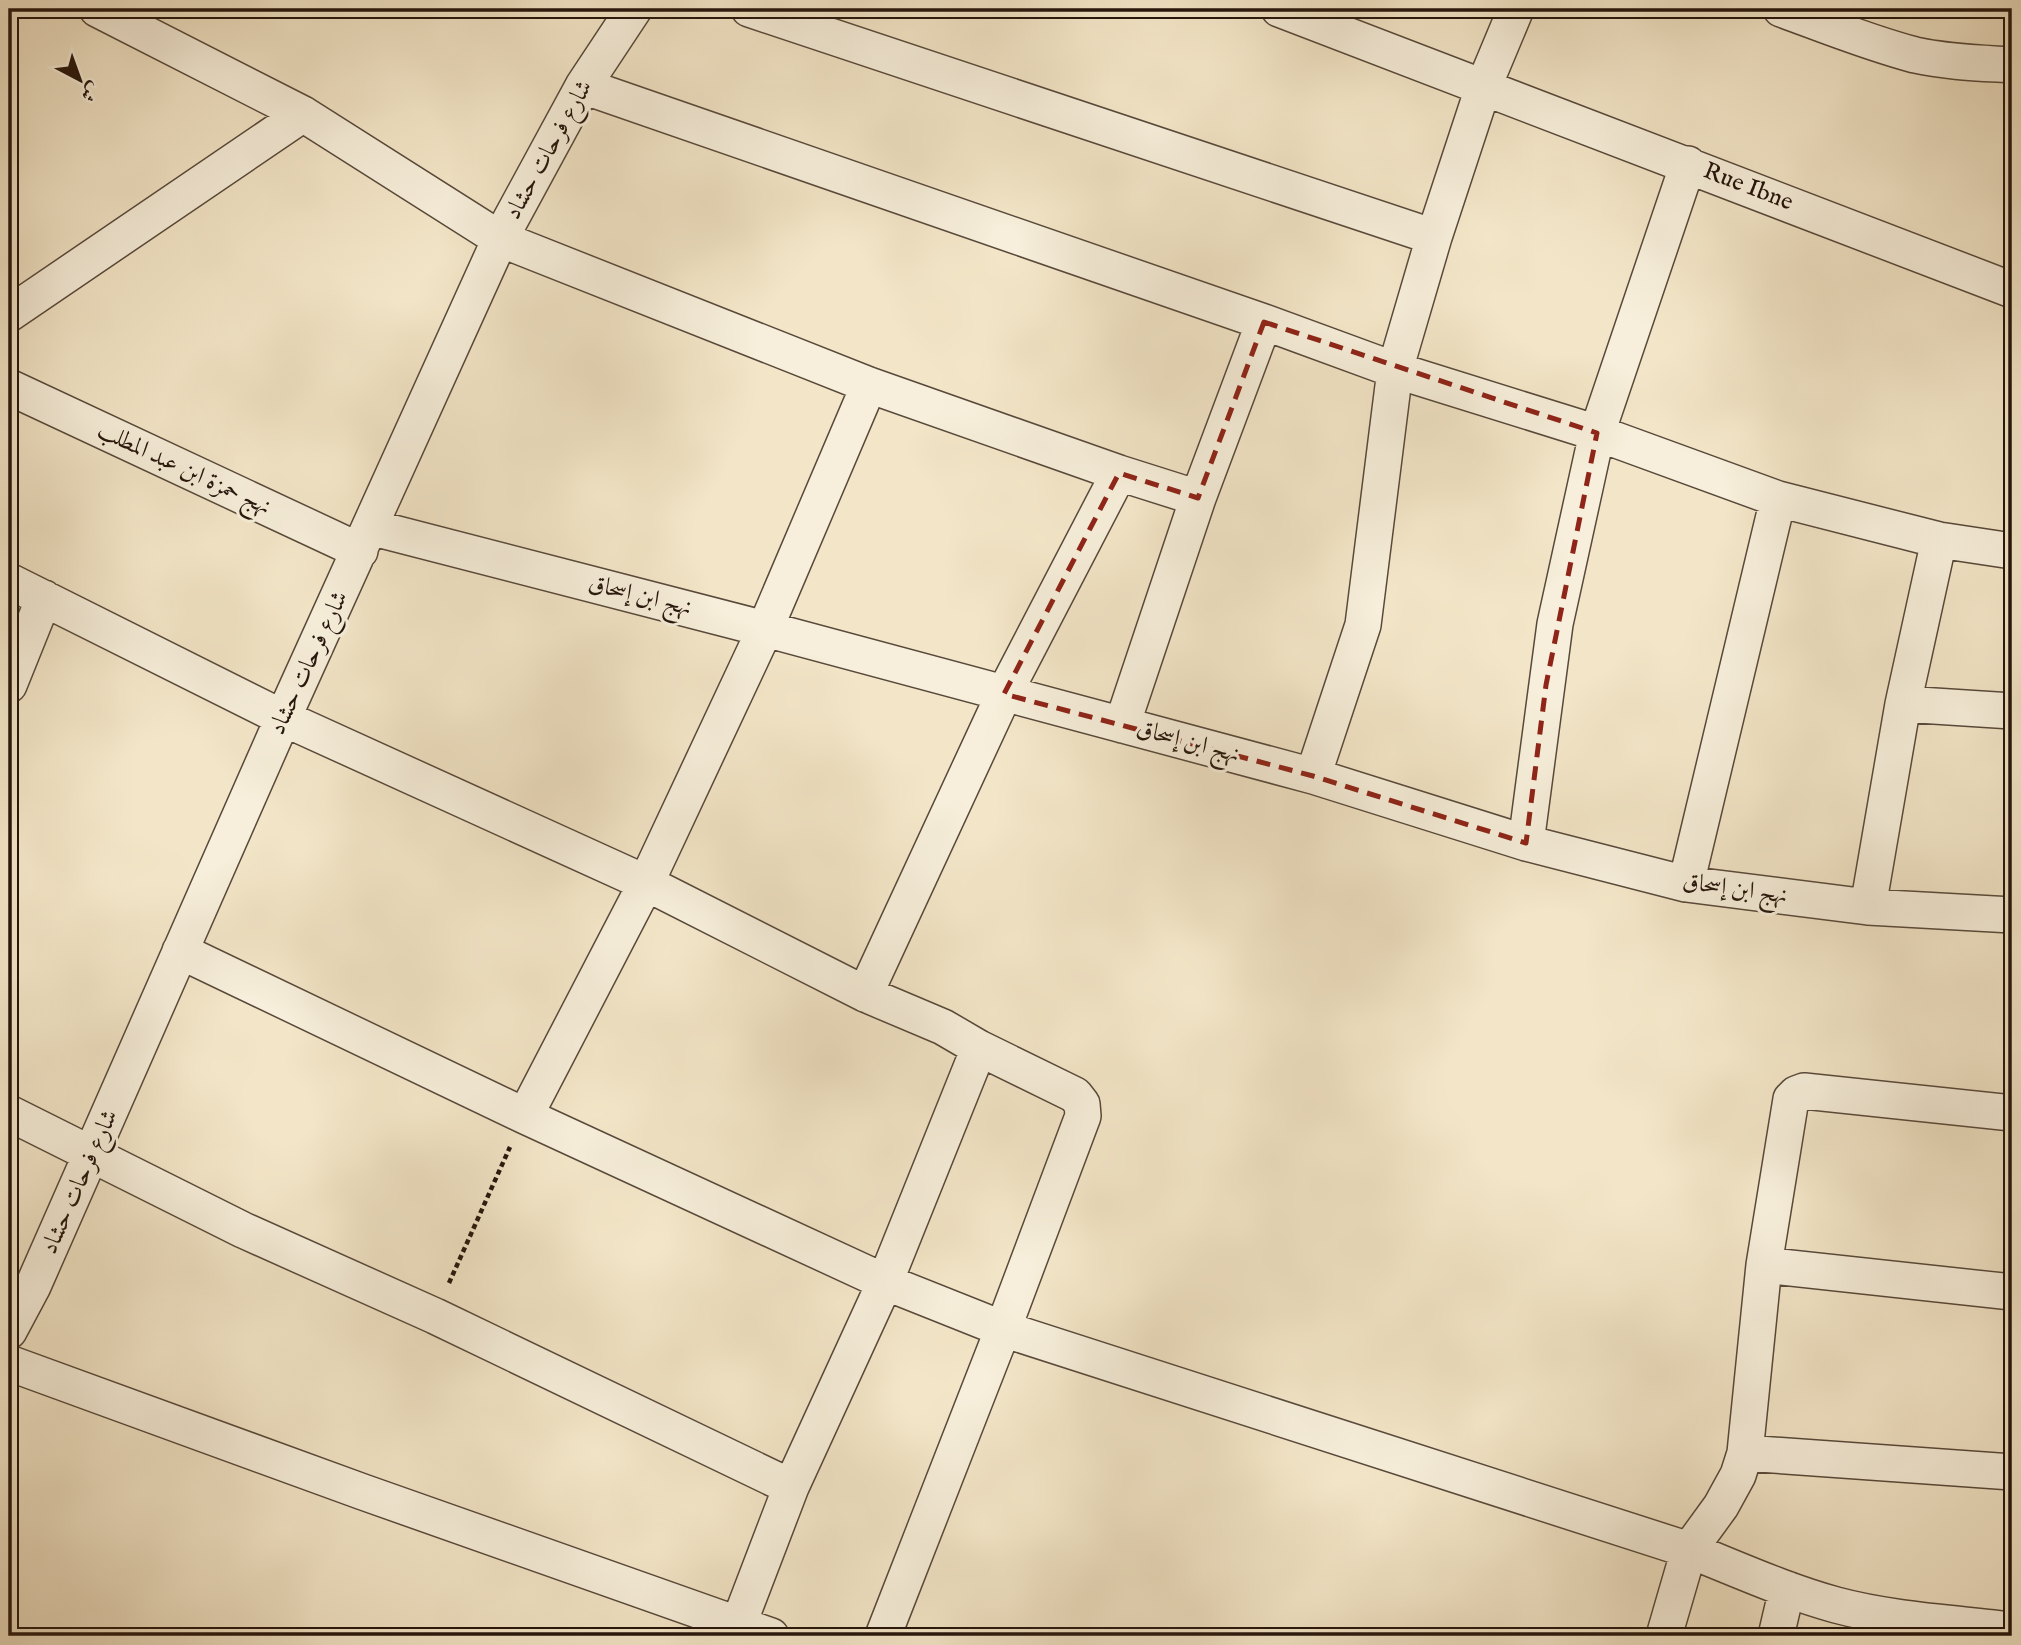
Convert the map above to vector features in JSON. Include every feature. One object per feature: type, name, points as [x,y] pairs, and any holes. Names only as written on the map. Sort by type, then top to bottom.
[{"type":"street","points":[[97,9],[303,114],[500,239],[869,385],[1198,498]]},
{"type":"street","name":"شارع فرحات حشاد","points":[[9,1331],[33,1286],[93,1154],[283,718],[500,239],[583,86],[634,9]]},
{"type":"street","points":[[749,9],[1434,237]]},
{"type":"street","name":"Rue Ibne","points":[[1279,9],[2012,289]]},
{"type":"street","points":[[1313,776],[1363,625],[1395,370],[1434,237],[1483,88],[1516,9]]},
{"type":"street","points":[[1781,9],[1823,17],[1916,55],[1953,61],[2012,65]]},
{"type":"street","points":[[583,86],[1395,370],[1597,433],[1778,499],[1939,540],[2012,551]]},
{"type":"street","points":[[9,314],[303,114]]},
{"type":"street","points":[[1525,843],[1555,624],[1597,433],[1688,164]]},
{"type":"street","points":[[1122,725],[1198,498],[1264,322]]},
{"type":"street","points":[[524,1116],[646,883],[765,629],[869,385]]},
{"type":"street","name":"نهج حمزة ابن عبد المطلب","points":[[9,387],[365,539]]},
{"type":"street","points":[[865,994],[1003,694],[1119,473]]},
{"type":"street","points":[[1686,884],[1778,499]]},
{"type":"street","name":"نهج ابن إسحاق","points":[[365,539],[765,629],[1313,776],[1525,843],[1686,884],[1868,907],[2012,915]]},
{"type":"street","points":[[1868,907],[1903,704],[1939,540]]},
{"type":"street","points":[[9,581],[283,718],[646,883],[865,994],[943,1027],[979,1048],[1075,1095],[1082,1104],[1083,1116],[883,1636]]},
{"type":"street","points":[[9,685],[44,598]]},
{"type":"street","points":[[1903,704],[2012,711]]},
{"type":"street","points":[[180,951],[524,1116],[886,1282],[1003,1329],[1689,1550],[1787,1589],[1837,1605],[1871,1612],[2012,1630]]},
{"type":"street","points":[[737,1630],[791,1487],[886,1282],[979,1048]]},
{"type":"street","points":[[1664,1636],[1689,1550],[1721,1506],[1738,1475],[1745,1453],[1764,1265],[1791,1099],[1804,1091],[2012,1113]]},
{"type":"street","points":[[9,1113],[243,1230],[435,1316],[791,1487]]},
{"type":"street","points":[[1764,1265],[2012,1292]]},
{"type":"street","points":[[9,1363],[737,1630],[771,1636]]},
{"type":"street","points":[[1745,1453],[2012,1472]]},
{"type":"street","points":[[1776,1636],[1787,1589]]},
{"type":"path","points":[[435,1316],[524,1116]]},
{"type":"highlighted area","points":[[1264,322],[1597,433],[1546,685],[1526,843],[1313,776],[1004,694],[1119,473],[1198,498]]}]
